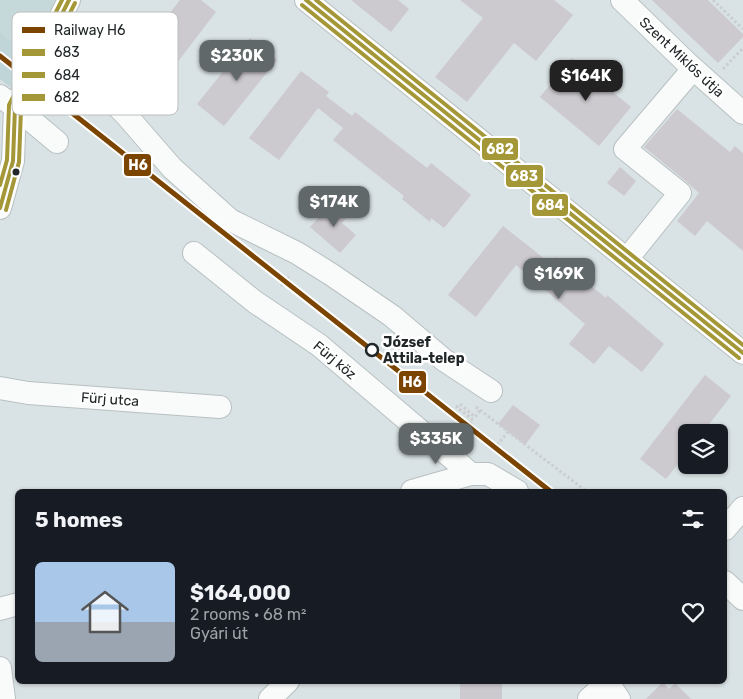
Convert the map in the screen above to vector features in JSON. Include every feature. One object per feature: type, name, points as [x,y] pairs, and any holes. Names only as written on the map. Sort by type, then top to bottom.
[{"type":"street","points":[[62,12],[69,0]]},
{"type":"street","points":[[306,0],[743,353]]},
{"type":"street","name":"Szent Miklós útja","points":[[622,0],[693,69],[743,113]]},
{"type":"street","points":[[627,259],[680,193],[626,149],[693,69]]},
{"type":"street","points":[[0,208],[13,161],[8,101]]},
{"type":"street","points":[[25,115],[57,142]]},
{"type":"street","points":[[126,115],[172,168],[230,220],[297,253],[332,275],[392,316],[444,360],[491,391]]},
{"type":"street","name":"Fürj köz","points":[[194,253],[255,302],[319,345],[471,474]]},
{"type":"street","name":"Fürj utca","points":[[0,388],[28,393],[220,407]]},
{"type":"street","points":[[419,489],[471,474],[488,474],[514,489]]},
{"type":"street","points":[[727,527],[743,508]]},
{"type":"street","points":[[727,584],[743,599]]},
{"type":"street","points":[[0,610],[15,605]]},
{"type":"street","points":[[0,668],[4,699]]},
{"type":"street","points":[[270,699],[285,684]]},
{"type":"street","points":[[589,699],[612,688]]},
{"type":"path","points":[[713,0],[743,29]]},
{"type":"path","points":[[720,73],[743,48]]},
{"type":"path","points":[[281,286],[289,277]]},
{"type":"path","points":[[470,424],[473,420],[457,408],[460,404],[476,416],[480,411]]},
{"type":"path","points":[[497,445],[508,432]]},
{"type":"shaded area","points":[[0,0],[55,0],[50,12],[12,12],[12,42],[0,32]]},
{"type":"shaded area","points":[[0,32],[12,42],[12,88],[0,79]]},
{"type":"building","points":[[180,0],[201,0],[216,12],[178,61],[178,12],[171,12]]},
{"type":"building","points":[[351,0],[398,0],[409,9],[391,32]]},
{"type":"building","points":[[460,0],[554,0],[573,15],[536,61],[514,43],[467,102],[435,77],[483,18]]},
{"type":"building","points":[[652,0],[708,0],[743,34],[743,37],[718,63]]},
{"type":"building","points":[[250,38],[277,60],[224,126],[197,104]]},
{"type":"building","points":[[572,58],[631,107],[599,146],[540,97]]},
{"type":"building","points":[[301,71],[329,92],[326,96],[352,116],[355,112],[427,168],[431,163],[471,195],[444,228],[431,218],[430,222],[402,199],[404,196],[333,140],[343,128],[318,108],[279,160],[249,138]]},
{"type":"building","points":[[677,109],[730,152],[735,146],[743,153],[743,251],[707,221],[695,236],[677,221],[699,193],[644,147]]},
{"type":"building","points":[[620,167],[636,181],[624,196],[607,183]]},
{"type":"building","points":[[333,202],[348,216],[342,223],[356,235],[340,253],[310,227]]},
{"type":"building","points":[[503,226],[550,263],[556,257],[606,298],[607,295],[664,344],[642,372],[609,346],[594,364],[569,344],[585,324],[516,265],[476,317],[448,295]]},
{"type":"building","points":[[705,375],[731,396],[709,424],[678,424],[678,464],[666,479],[640,459]]},
{"type":"building","points":[[513,405],[540,425],[525,445],[498,424]]},
{"type":"building","points":[[460,684],[502,684],[502,699],[460,699]]},
{"type":"building","points":[[661,684],[665,684],[669,689],[676,684],[691,699],[646,699]]},
{"type":"rail line","name":"H6","points":[[0,56],[12,65]]},
{"type":"rail line","name":"H6","points":[[75,115],[547,489]]},
{"type":"transit line","name":"682","points":[[56,12],[62,0]]},
{"type":"transit line","name":"683","points":[[63,12],[69,0]]},
{"type":"transit line","name":"683","points":[[306,0],[743,353]]},
{"type":"transit line","name":"682","points":[[316,0],[743,345]]},
{"type":"transit line","name":"684","points":[[70,12],[75,3]]},
{"type":"transit line","name":"684","points":[[302,5],[739,358]]},
{"type":"transit line","name":"682","points":[[0,185],[7,160],[9,105],[12,99]]},
{"type":"transit line","name":"683","points":[[0,208],[13,161],[15,115]]},
{"type":"transit line","name":"684","points":[[6,210],[19,162],[21,115]]},
{"type":"place","name":"József Attila-telep","points":[[372,350]]}]
